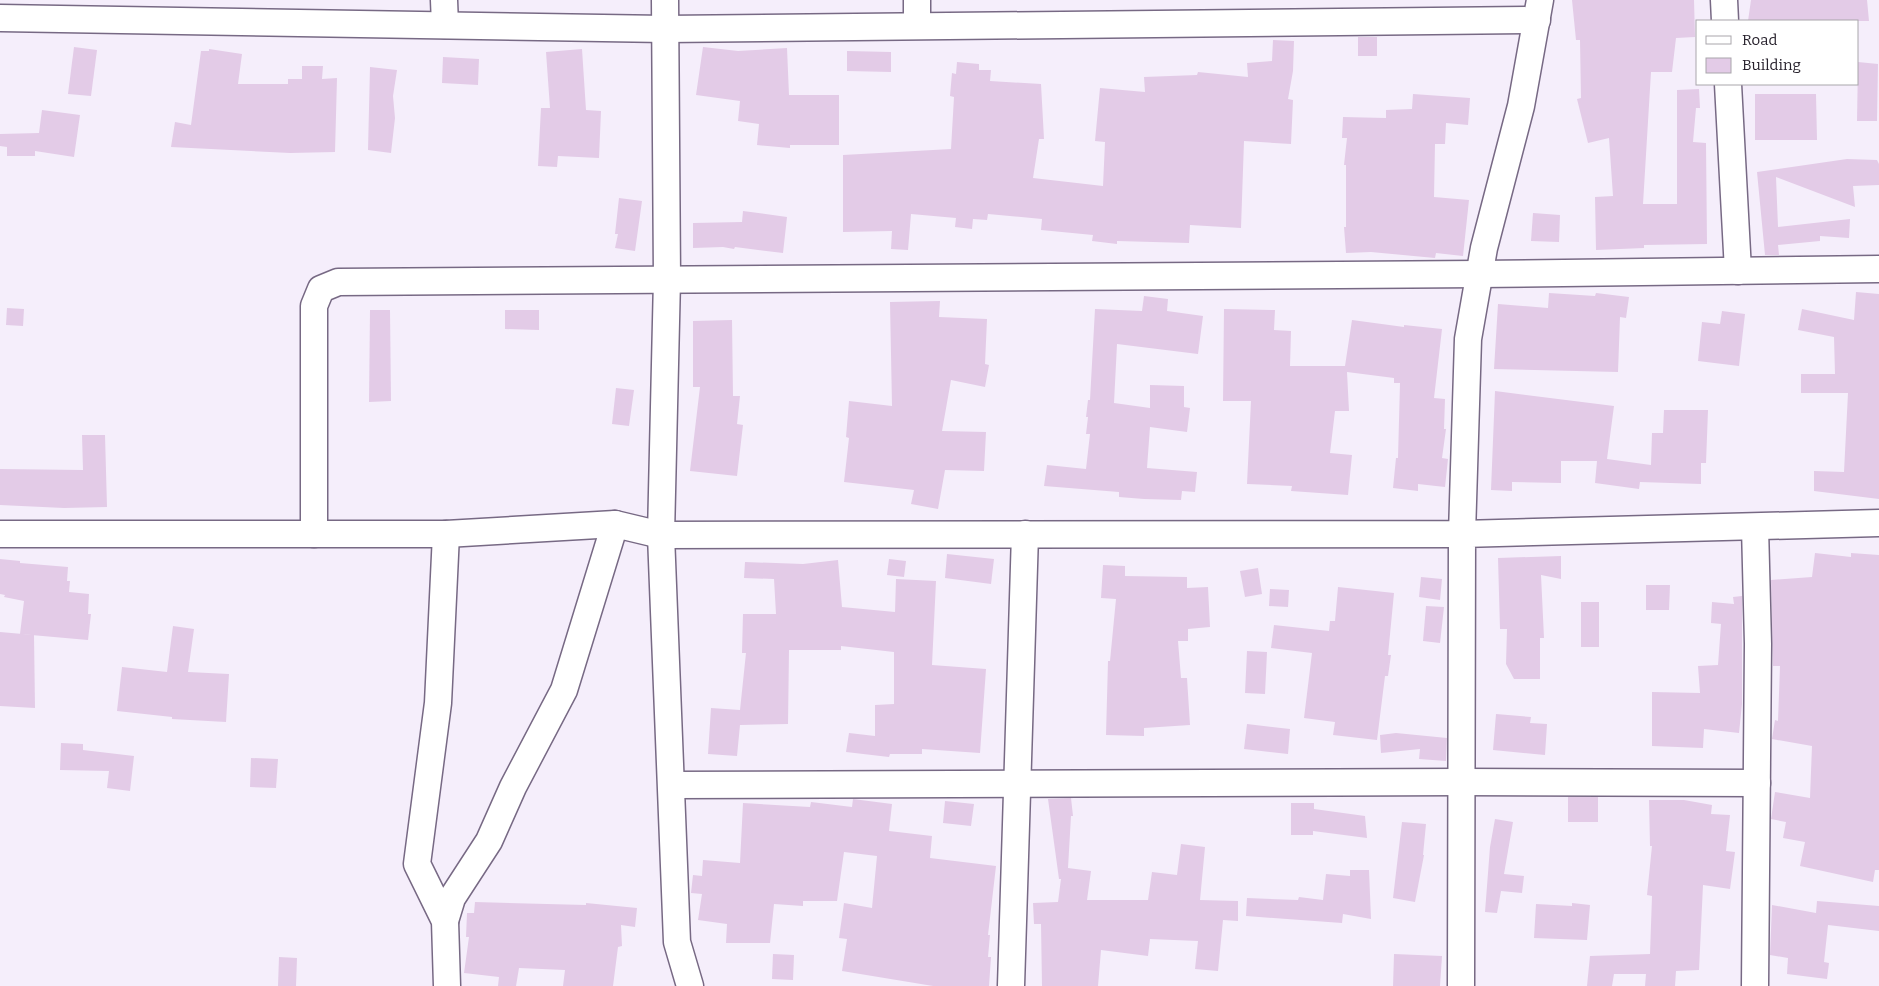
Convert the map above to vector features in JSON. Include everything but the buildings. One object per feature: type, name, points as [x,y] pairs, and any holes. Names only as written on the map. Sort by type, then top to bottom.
[{"type":"street","points":[[665,0],[667,279],[661,534],[677,942],[690,986]]},
{"type":"street","points":[[1724,0],[1725,20]]},
{"type":"street","points":[[0,18],[445,12],[665,29],[917,12],[1539,10],[1521,106],[1484,248],[1468,339],[1462,534],[1461,986]]},
{"type":"street","points":[[1728,85],[1738,271]]},
{"type":"street","points":[[314,534],[314,306],[321,289],[338,282],[1479,274],[1879,269]]},
{"type":"street","points":[[0,534],[446,534],[615,524],[661,534],[1462,534],[1879,522]]},
{"type":"street","points":[[447,986],[446,921],[452,898],[489,841],[513,787],[564,690],[615,524]]},
{"type":"street","points":[[1755,527],[1758,644],[1755,986]]},
{"type":"street","points":[[446,534],[438,703],[417,864],[446,921]]},
{"type":"street","points":[[1011,986],[1016,784],[1026,534]]},
{"type":"street","points":[[672,785],[1462,782],[1757,783]]}]
